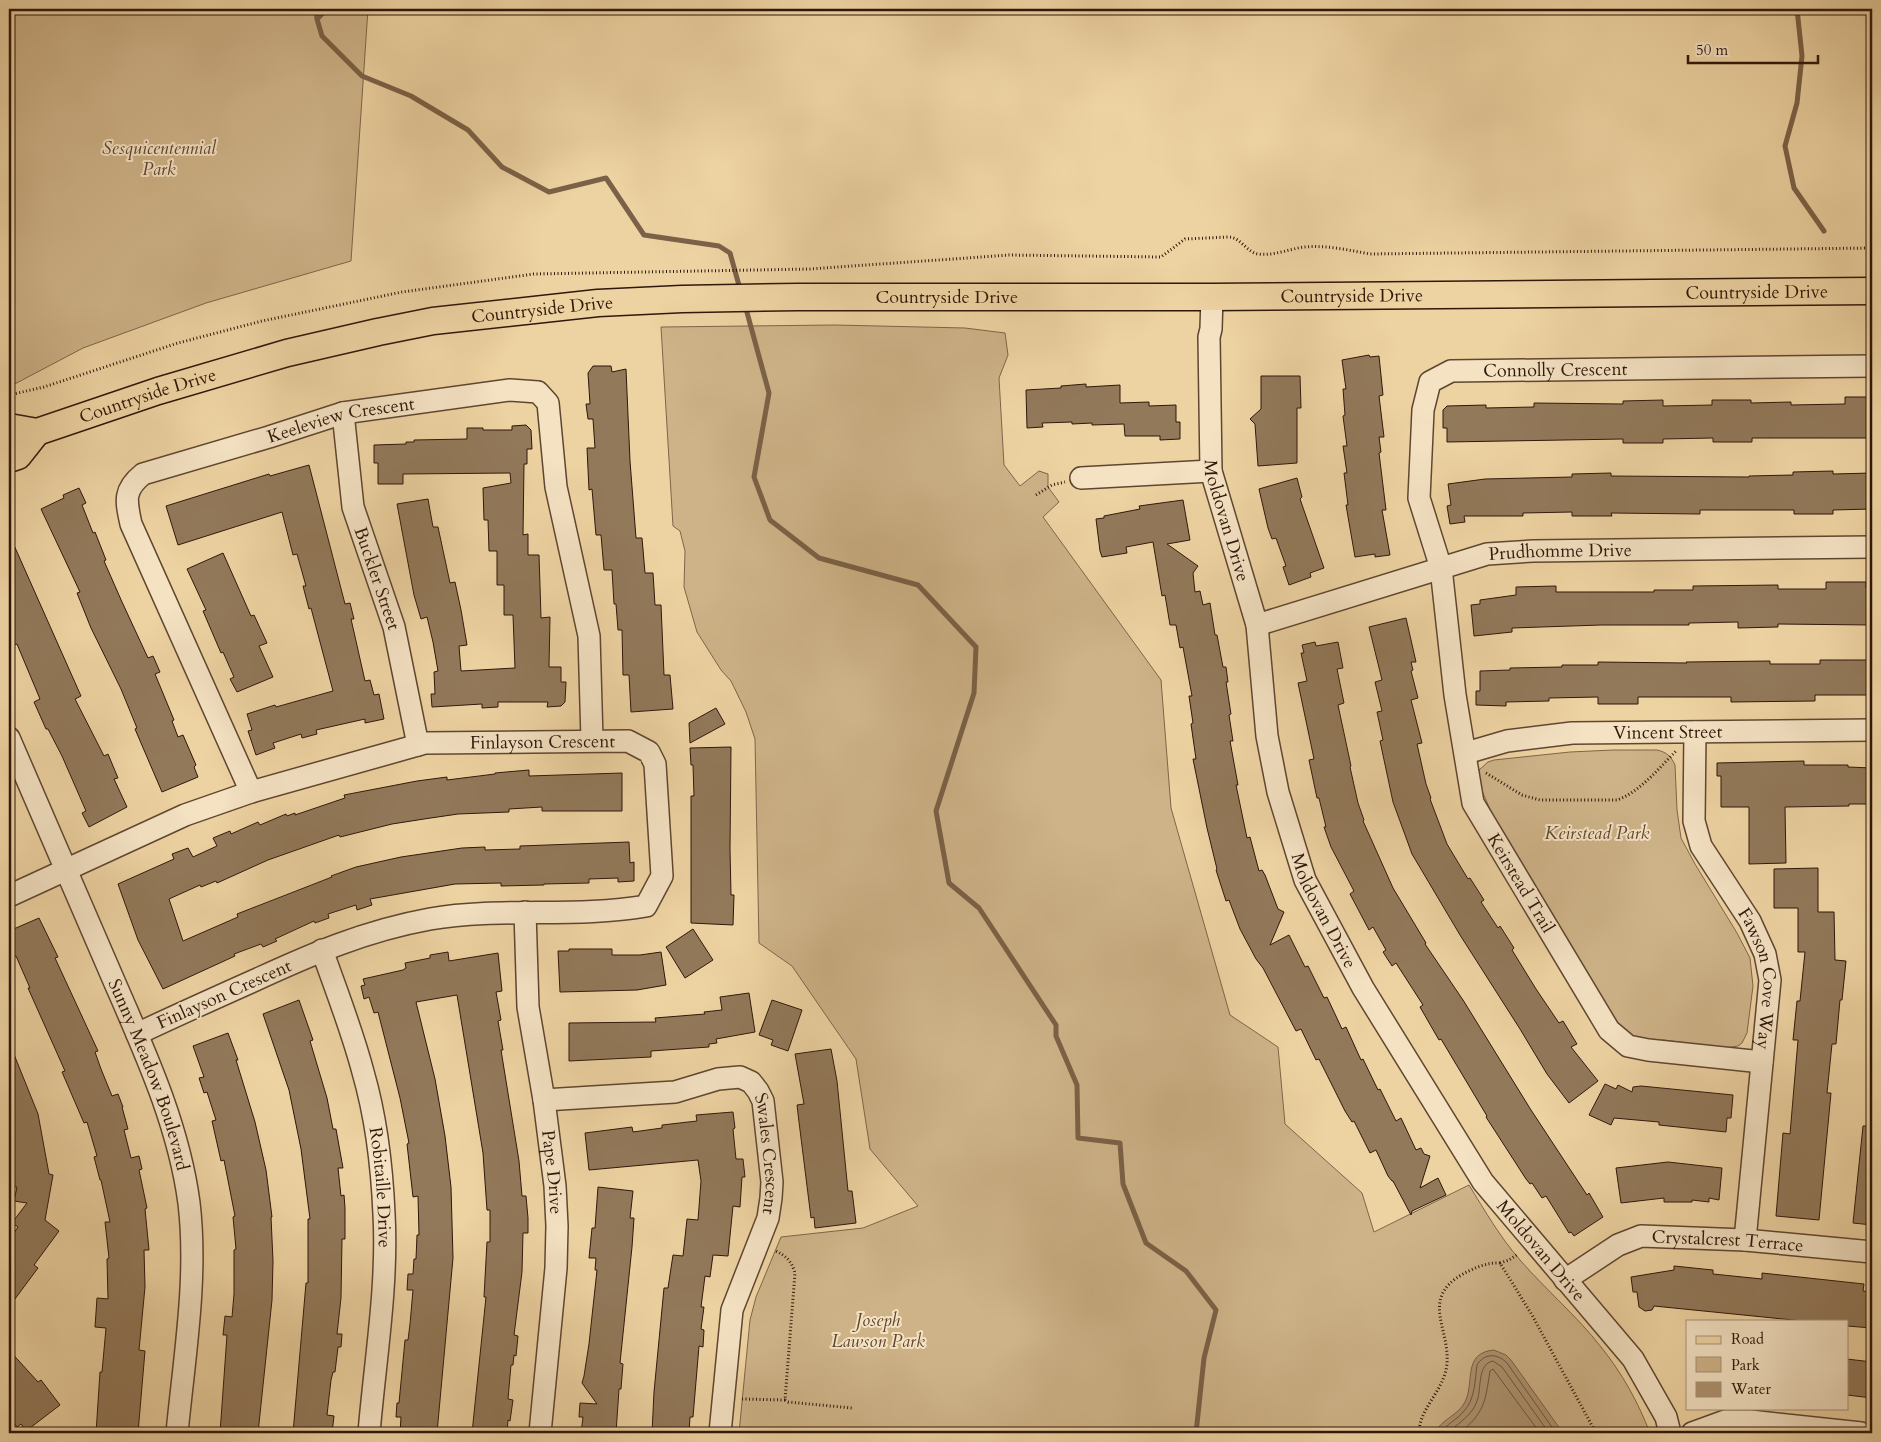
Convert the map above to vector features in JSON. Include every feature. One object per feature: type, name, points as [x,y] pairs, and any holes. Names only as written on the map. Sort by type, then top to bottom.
[{"type":"main road","name":"Countryside Drive","points":[[9,427],[37,432],[158,391],[287,353],[424,323],[569,305],[682,299],[798,297],[1212,297],[1872,291]]},
{"type":"main road","points":[[9,459],[18,456],[37,432]]},
{"type":"street","name":"Moldovan Drive","points":[[1212,297],[1209,337],[1211,471],[1257,624],[1267,736],[1278,792],[1305,880],[1363,988],[1483,1182],[1633,1359],[1666,1417],[1670,1433]]},
{"type":"street","name":"Connolly Crescent","points":[[1441,568],[1419,498],[1423,410],[1430,382],[1452,371],[1872,366]]},
{"type":"street","name":"Keeleview Crescent","points":[[251,792],[131,524],[126,497],[132,482],[143,474],[343,412],[510,390],[538,392],[548,404],[556,487],[589,636],[592,740]]},
{"type":"street","name":"Buckler Street","points":[[343,412],[353,507],[394,627],[418,745]]},
{"type":"street","points":[[1081,478],[1211,471]]},
{"type":"street","name":"Prudhomme Drive","points":[[1257,624],[1487,554],[1533,551],[1872,547]]},
{"type":"street","name":"Keirstead Trail","points":[[1441,568],[1455,695],[1466,752],[1473,804],[1609,1030],[1628,1046],[1642,1049],[1762,1062]]},
{"type":"street","name":"Vincent Street","points":[[1466,752],[1507,741],[1572,733],[1872,730]]},
{"type":"street","name":"Fawson Cove Way","points":[[1695,732],[1694,821],[1701,846],[1750,921],[1766,954],[1770,980],[1745,1240]]},
{"type":"street","name":"Sunny Meadow Boulevard","points":[[9,738],[137,1034],[175,1132],[181,1155],[189,1205],[191,1233],[190,1280],[177,1433]]},
{"type":"street","name":"Finlayson Crescent","points":[[9,896],[185,815],[251,792],[418,745],[592,740],[628,741],[649,752],[655,764],[662,876],[646,906],[617,911],[484,912],[430,920],[375,932],[322,950],[137,1034]]},
{"type":"street","name":"Pape Drive","points":[[525,912],[528,1007],[544,1100],[555,1186],[557,1226],[556,1268],[540,1433]]},
{"type":"street","name":"Robitaille Drive","points":[[322,950],[364,1074],[372,1114],[382,1190],[384,1274],[369,1433]]},
{"type":"street","name":"Swales Crescent","points":[[544,1100],[675,1092],[718,1080],[740,1077],[751,1082],[758,1091],[763,1101],[772,1182],[771,1198],[768,1218],[732,1310],[720,1433]]},
{"type":"street","name":"Crystalcrest Terrace","points":[[1565,1280],[1618,1245],[1642,1236],[1745,1240],[1872,1252]]},
{"type":"street","points":[[1692,1433],[1725,1421],[1750,1421],[1861,1433]]},
{"type":"path","points":[[9,395],[44,387],[178,343],[262,321],[402,292],[534,274],[788,269],[1009,255],[1160,257],[1185,239],[1228,237],[1235,237],[1256,254],[1274,254],[1303,247],[1332,246],[1370,254],[1872,248]]},
{"type":"path","points":[[1036,495],[1052,485],[1081,478]]},
{"type":"path","points":[[1484,772],[1522,795],[1540,800],[1616,800],[1635,790],[1695,732]]},
{"type":"path","points":[[774,1250],[786,1256],[795,1272],[785,1400]]},
{"type":"path","points":[[1419,1433],[1421,1422],[1444,1378],[1446,1368],[1447,1346],[1440,1312],[1442,1294],[1461,1275],[1482,1266],[1509,1260],[1518,1254]]},
{"type":"path","points":[[1500,1263],[1536,1323],[1596,1433]]},
{"type":"path","points":[[740,1399],[785,1400],[788,1402],[852,1408]]},
{"type":"green space","name":"Sesquicentennial Park","points":[[9,9],[368,9],[351,261],[206,303],[83,348],[9,387]]},
{"type":"green space","name":"Joseph Lawson Park","points":[[835,325],[965,328],[1005,333],[1008,355],[999,378],[1004,465],[1020,486],[1039,471],[1048,474],[1048,487],[1059,502],[1043,517],[1161,680],[1171,808],[1230,1015],[1278,1047],[1285,1124],[1362,1193],[1374,1232],[1469,1185],[1493,1224],[1513,1251],[1609,1357],[1629,1388],[1650,1433],[739,1433],[750,1320],[756,1297],[781,1237],[863,1228],[918,1206],[870,1149],[856,1059],[792,966],[759,943],[755,739],[746,712],[731,681],[721,670],[697,632],[684,587],[685,551],[680,531],[673,526],[661,327]]},
{"type":"green space","name":"Keirstead Park","points":[[1657,750],[1668,755],[1675,765],[1677,810],[1681,838],[1750,958],[1753,986],[1747,1033],[1742,1043],[1738,1046],[1726,1048],[1663,1040],[1640,1041],[1623,1031],[1501,834],[1478,782],[1479,770],[1488,762],[1494,760],[1570,752]]},
{"type":"water","points":[[1494,1350],[1506,1355],[1511,1360],[1563,1433],[1435,1433],[1441,1424],[1458,1411],[1465,1402],[1473,1362],[1484,1352]]},
{"type":"building","points":[[1369,355],[1370,357],[1379,356],[1383,395],[1379,396],[1384,437],[1379,437],[1381,452],[1379,453],[1386,510],[1382,510],[1390,555],[1375,557],[1375,554],[1355,557],[1346,505],[1348,505],[1344,473],[1347,473],[1343,446],[1347,446],[1343,416],[1345,415],[1343,389],[1346,389],[1342,360]]},
{"type":"building","points":[[593,366],[611,366],[612,372],[626,369],[636,538],[642,538],[645,573],[653,573],[655,605],[661,605],[664,675],[670,675],[673,709],[631,712],[629,675],[623,675],[622,630],[618,630],[612,570],[604,570],[601,535],[596,535],[592,489],[589,490],[587,448],[595,448],[593,419],[588,419],[586,404],[590,404],[588,373]]},
{"type":"building","points":[[1261,376],[1300,376],[1301,408],[1297,408],[1297,463],[1258,466],[1255,424],[1250,419],[1261,409]]},
{"type":"building","points":[[1086,384],[1086,387],[1120,385],[1120,403],[1149,402],[1149,406],[1176,405],[1176,422],[1180,422],[1180,439],[1160,440],[1160,436],[1125,436],[1124,424],[1042,423],[1043,427],[1027,428],[1026,390]]},
{"type":"building","points":[[1845,397],[1872,397],[1872,438],[1752,438],[1752,442],[1713,442],[1713,438],[1663,439],[1663,443],[1623,443],[1623,439],[1447,442],[1447,428],[1443,428],[1443,410],[1447,406],[1486,405],[1486,408],[1534,407],[1534,403],[1623,404],[1623,401],[1663,400],[1663,406],[1712,405],[1712,400],[1751,400],[1751,403],[1791,402],[1791,405],[1845,404]]},
{"type":"building","points":[[526,425],[531,430],[532,449],[527,449],[527,464],[524,464],[523,535],[528,534],[528,555],[539,555],[541,618],[550,617],[549,667],[561,667],[561,682],[566,682],[565,702],[561,706],[547,707],[548,702],[498,702],[498,707],[482,708],[482,704],[432,707],[431,694],[435,694],[434,672],[438,671],[433,642],[427,617],[421,619],[414,595],[397,504],[428,499],[433,527],[438,527],[450,583],[455,582],[461,610],[467,645],[459,646],[461,671],[515,668],[513,615],[504,615],[504,585],[497,585],[497,551],[489,551],[488,520],[484,520],[483,488],[511,483],[510,473],[403,474],[403,484],[378,484],[378,463],[374,463],[374,445],[406,444],[406,442],[414,442],[414,440],[467,439],[467,428],[512,430],[512,426]]},
{"type":"building","points":[[309,465],[345,604],[350,603],[354,619],[351,619],[365,681],[370,680],[374,695],[379,694],[384,719],[365,723],[365,719],[316,730],[317,734],[302,738],[301,734],[273,743],[275,748],[256,755],[248,731],[252,730],[247,714],[333,691],[311,608],[309,609],[303,586],[306,586],[297,554],[293,555],[282,512],[178,545],[166,506],[269,474],[270,476]]},
{"type":"building","points":[[1833,471],[1833,474],[1872,473],[1872,509],[1833,510],[1833,514],[1794,514],[1794,510],[1700,510],[1700,514],[1611,513],[1612,516],[1572,516],[1572,512],[1523,513],[1523,516],[1464,516],[1465,522],[1450,524],[1447,506],[1451,505],[1448,484],[1485,479],[1572,477],[1572,474],[1611,473],[1611,476],[1749,477],[1793,475],[1793,472]]},
{"type":"building","points":[[1297,478],[1302,497],[1300,499],[1324,568],[1310,573],[1311,577],[1289,585],[1283,567],[1286,566],[1276,538],[1272,539],[1268,528],[1259,489]]},
{"type":"building","points":[[79,488],[86,503],[82,505],[93,533],[95,532],[106,560],[104,561],[122,602],[148,658],[153,656],[160,672],[155,674],[174,720],[172,721],[178,737],[183,735],[196,765],[194,767],[198,777],[162,792],[135,729],[137,728],[121,689],[91,628],[77,593],[80,592],[41,509],[64,498],[63,495]]},
{"type":"building","points":[[1183,500],[1190,540],[1167,544],[1198,566],[1193,573],[1195,592],[1200,591],[1203,605],[1210,603],[1223,667],[1226,667],[1228,682],[1226,682],[1231,714],[1229,715],[1233,741],[1230,741],[1238,785],[1236,785],[1247,838],[1250,837],[1259,871],[1262,870],[1265,875],[1278,909],[1284,912],[1270,945],[1289,935],[1305,967],[1308,966],[1324,998],[1327,997],[1342,1029],[1346,1027],[1361,1060],[1363,1059],[1396,1121],[1401,1118],[1416,1150],[1421,1148],[1424,1154],[1430,1156],[1420,1188],[1438,1178],[1446,1195],[1412,1211],[1411,1215],[1393,1181],[1388,1176],[1376,1150],[1370,1153],[1354,1121],[1352,1122],[1345,1111],[1319,1059],[1316,1060],[1301,1029],[1296,1031],[1240,929],[1229,900],[1226,901],[1216,870],[1193,759],[1196,759],[1189,696],[1192,696],[1183,647],[1180,648],[1176,625],[1170,625],[1165,595],[1162,596],[1153,542],[1126,547],[1127,553],[1102,557],[1100,551],[1096,519],[1140,509],[1139,506]]},
{"type":"building","points":[[9,534],[81,696],[75,699],[104,756],[108,754],[118,778],[114,779],[127,807],[89,827],[82,813],[86,811],[62,756],[48,729],[46,729],[34,702],[40,699],[17,644],[9,647],[9,634],[14,631],[9,619]]},
{"type":"building","points":[[223,553],[251,616],[254,615],[267,643],[259,646],[273,677],[237,692],[230,679],[234,677],[223,652],[221,653],[203,611],[206,610],[187,569]]},
{"type":"building","points":[[1826,582],[1866,582],[1866,588],[1872,588],[1872,625],[1778,624],[1778,627],[1738,628],[1738,622],[1689,623],[1689,625],[1601,625],[1512,628],[1512,632],[1474,636],[1471,605],[1480,604],[1480,600],[1516,595],[1516,587],[1556,586],[1556,592],[1654,592],[1654,590],[1693,590],[1693,586],[1778,585],[1778,589],[1826,589]]},
{"type":"building","points":[[1406,618],[1416,662],[1411,662],[1413,670],[1411,671],[1418,698],[1411,700],[1422,743],[1417,744],[1430,799],[1447,844],[1468,879],[1470,878],[1484,900],[1481,902],[1498,928],[1500,926],[1514,948],[1512,950],[1559,1023],[1563,1021],[1577,1044],[1571,1047],[1598,1081],[1569,1103],[1547,1074],[1412,854],[1393,802],[1380,741],[1383,740],[1377,712],[1382,711],[1375,682],[1382,680],[1369,627]]},
{"type":"building","points":[[1315,642],[1316,646],[1338,642],[1343,668],[1337,669],[1344,703],[1338,705],[1358,803],[1363,821],[1393,888],[1425,944],[1463,1000],[1531,1110],[1587,1195],[1589,1193],[1603,1217],[1574,1236],[1571,1232],[1569,1233],[1546,1196],[1542,1198],[1532,1183],[1530,1184],[1526,1179],[1486,1117],[1441,1039],[1439,1040],[1420,1007],[1423,1005],[1396,963],[1392,966],[1383,952],[1386,950],[1373,927],[1369,930],[1350,894],[1354,891],[1331,847],[1324,827],[1326,827],[1319,798],[1317,798],[1309,760],[1314,759],[1298,683],[1307,681],[1301,653],[1304,653],[1302,645]]},
{"type":"building","points":[[1820,660],[1872,660],[1872,695],[1815,695],[1815,701],[1731,702],[1731,697],[1638,697],[1638,704],[1598,704],[1598,697],[1549,698],[1549,701],[1506,702],[1506,706],[1476,705],[1476,691],[1480,691],[1480,671],[1510,670],[1510,668],[1562,667],[1562,665],[1598,665],[1598,662],[1687,663],[1770,661],[1770,664],[1820,664]]},
{"type":"building","points":[[716,708],[725,724],[690,743],[689,723]]},
{"type":"building","points":[[731,747],[730,849],[731,895],[734,895],[733,925],[691,923],[691,796],[694,796],[693,765],[691,765],[690,748]]},
{"type":"building","points":[[1804,761],[1804,765],[1848,765],[1848,767],[1872,768],[1872,804],[1785,807],[1786,863],[1749,864],[1749,807],[1721,807],[1721,776],[1717,776],[1717,763]]},
{"type":"building","points":[[529,770],[529,776],[622,773],[622,811],[542,811],[542,807],[509,809],[509,812],[458,814],[424,819],[392,824],[340,837],[339,835],[268,860],[217,883],[216,881],[201,887],[200,885],[169,899],[183,941],[238,917],[237,914],[356,867],[401,857],[462,848],[485,847],[485,850],[520,849],[520,846],[629,842],[630,863],[634,862],[634,881],[618,882],[618,878],[589,879],[589,883],[544,885],[501,886],[501,883],[455,884],[370,899],[372,905],[357,910],[356,905],[328,914],[329,918],[315,923],[314,921],[275,939],[277,941],[263,947],[261,944],[234,954],[235,956],[163,989],[138,940],[118,884],[174,859],[172,854],[188,848],[193,857],[217,846],[213,838],[230,831],[231,834],[258,822],[260,825],[286,814],[287,816],[295,813],[295,815],[345,798],[344,795],[417,781],[447,777],[447,780]]},
{"type":"building","points":[[1818,868],[1818,912],[1834,912],[1835,960],[1846,961],[1836,1044],[1832,1044],[1827,1093],[1831,1093],[1819,1220],[1776,1216],[1783,1133],[1790,1134],[1798,1040],[1793,1040],[1797,1001],[1800,1001],[1805,952],[1798,952],[1798,908],[1774,908],[1774,869]]},
{"type":"building","points":[[39,918],[58,957],[55,958],[98,1051],[95,1052],[112,1096],[118,1094],[128,1129],[124,1130],[131,1158],[139,1156],[142,1169],[139,1170],[147,1208],[145,1209],[149,1250],[144,1250],[145,1287],[139,1350],[145,1351],[138,1433],[96,1433],[100,1372],[102,1372],[106,1328],[95,1327],[97,1298],[108,1299],[107,1259],[109,1258],[105,1222],[110,1222],[94,1157],[97,1156],[87,1122],[84,1123],[62,1072],[65,1071],[28,988],[30,988],[16,956],[14,957],[9,945],[9,931]]},
{"type":"building","points":[[693,929],[713,960],[685,978],[666,947]]},
{"type":"building","points":[[569,949],[612,949],[612,955],[640,955],[661,952],[666,985],[637,990],[560,992],[558,951],[569,951]]},
{"type":"building","points":[[448,952],[449,961],[498,953],[502,991],[496,992],[501,1020],[498,1021],[503,1050],[501,1050],[519,1161],[522,1196],[526,1196],[528,1218],[528,1233],[523,1233],[522,1272],[514,1335],[518,1336],[516,1356],[514,1355],[513,1365],[511,1365],[508,1399],[513,1400],[507,1433],[472,1433],[486,1297],[484,1297],[487,1242],[490,1242],[490,1210],[487,1210],[483,1153],[457,995],[416,1002],[435,1079],[445,1136],[451,1187],[453,1258],[437,1433],[400,1433],[401,1417],[396,1417],[405,1340],[408,1340],[413,1290],[407,1290],[408,1274],[413,1274],[417,1235],[419,1235],[418,1196],[413,1197],[407,1144],[409,1143],[400,1098],[378,1012],[374,1013],[369,997],[364,999],[361,986],[365,985],[363,979],[403,970],[406,968],[405,963],[430,958],[430,955]]},
{"type":"building","points":[[749,993],[755,1032],[716,1039],[717,1043],[709,1044],[709,1047],[651,1051],[651,1057],[569,1061],[569,1023],[656,1022],[655,1018],[705,1014],[704,1012],[722,1010],[720,997]]},
{"type":"building","points":[[299,1000],[313,1040],[310,1041],[327,1098],[333,1129],[336,1129],[343,1168],[338,1168],[341,1196],[344,1195],[345,1239],[342,1239],[341,1298],[337,1334],[342,1334],[341,1347],[338,1347],[335,1372],[333,1372],[331,1380],[327,1415],[334,1416],[332,1433],[293,1433],[306,1283],[308,1283],[308,1219],[310,1219],[301,1149],[289,1090],[263,1014]]},
{"type":"building","points":[[772,1000],[802,1010],[788,1051],[771,1045],[773,1040],[759,1035]]},
{"type":"building","points":[[228,1033],[238,1060],[236,1060],[255,1122],[266,1170],[272,1217],[272,1300],[258,1433],[220,1433],[227,1335],[223,1335],[225,1316],[232,1317],[234,1294],[234,1250],[236,1249],[233,1217],[235,1216],[224,1160],[221,1161],[212,1121],[216,1120],[207,1092],[204,1093],[199,1078],[204,1077],[193,1046]]},
{"type":"building","points":[[9,1042],[38,1114],[49,1174],[53,1175],[45,1220],[59,1231],[34,1265],[38,1268],[9,1307],[9,1240],[18,1227],[12,1223],[27,1203],[14,1201],[17,1187],[10,1186],[13,1164],[9,1148]]},
{"type":"building","points":[[831,1049],[837,1081],[848,1191],[852,1191],[856,1223],[815,1228],[814,1217],[811,1218],[797,1105],[804,1104],[795,1054]]},
{"type":"building","points":[[1605,1084],[1616,1089],[1618,1085],[1632,1092],[1633,1087],[1641,1086],[1733,1095],[1731,1118],[1727,1118],[1726,1132],[1659,1125],[1659,1122],[1614,1118],[1611,1125],[1589,1115]]},
{"type":"building","points":[[733,1112],[736,1159],[743,1159],[745,1177],[742,1177],[740,1207],[733,1206],[728,1256],[713,1255],[710,1277],[705,1276],[701,1307],[704,1307],[701,1329],[704,1330],[703,1347],[699,1346],[693,1417],[690,1417],[689,1433],[652,1433],[664,1288],[668,1288],[673,1255],[683,1256],[687,1219],[698,1220],[701,1181],[698,1160],[589,1170],[585,1133],[632,1127],[633,1132],[662,1128],[662,1125],[697,1121],[696,1115]]},
{"type":"building","points":[[1863,1126],[1872,1126],[1872,1225],[1853,1223]]},
{"type":"building","points":[[1668,1162],[1722,1168],[1719,1200],[1709,1198],[1709,1202],[1692,1200],[1692,1202],[1664,1202],[1664,1198],[1621,1203],[1616,1168]]},
{"type":"building","points":[[598,1187],[633,1191],[630,1218],[634,1218],[632,1247],[620,1363],[623,1364],[616,1433],[581,1433],[583,1417],[579,1417],[580,1403],[597,1404],[582,1383],[589,1344],[597,1270],[595,1270],[596,1258],[589,1258],[592,1228],[595,1228]]},
{"type":"building","points":[[1674,1266],[1713,1270],[1713,1274],[1762,1279],[1762,1273],[1864,1284],[1863,1291],[1872,1292],[1872,1328],[1848,1326],[1848,1320],[1793,1320],[1654,1306],[1652,1310],[1645,1311],[1639,1307],[1637,1292],[1633,1292],[1631,1277],[1674,1270]]},
{"type":"building","points":[[9,1350],[38,1382],[41,1380],[60,1405],[26,1431],[21,1424],[17,1427],[9,1417]]},
{"type":"building","points":[[1848,1359],[1872,1362],[1872,1398],[1848,1395]]},
{"type":"waterway","points":[[316,9],[322,36],[362,76],[411,96],[468,130],[502,167],[549,192],[606,178],[644,235],[719,246],[730,253],[740,289]]},
{"type":"waterway","points":[[317,19],[327,9]]},
{"type":"waterway","points":[[1797,9],[1802,56],[1797,103],[1785,146],[1794,188],[1824,231]]},
{"type":"waterway","points":[[745,305],[769,393],[754,477],[770,520],[819,558],[918,585],[976,647],[974,693],[936,811],[949,883],[979,908],[1056,1025],[1056,1036],[1077,1085],[1078,1138],[1120,1143],[1123,1184],[1146,1243],[1186,1271],[1216,1310],[1204,1358],[1196,1433]]}]
